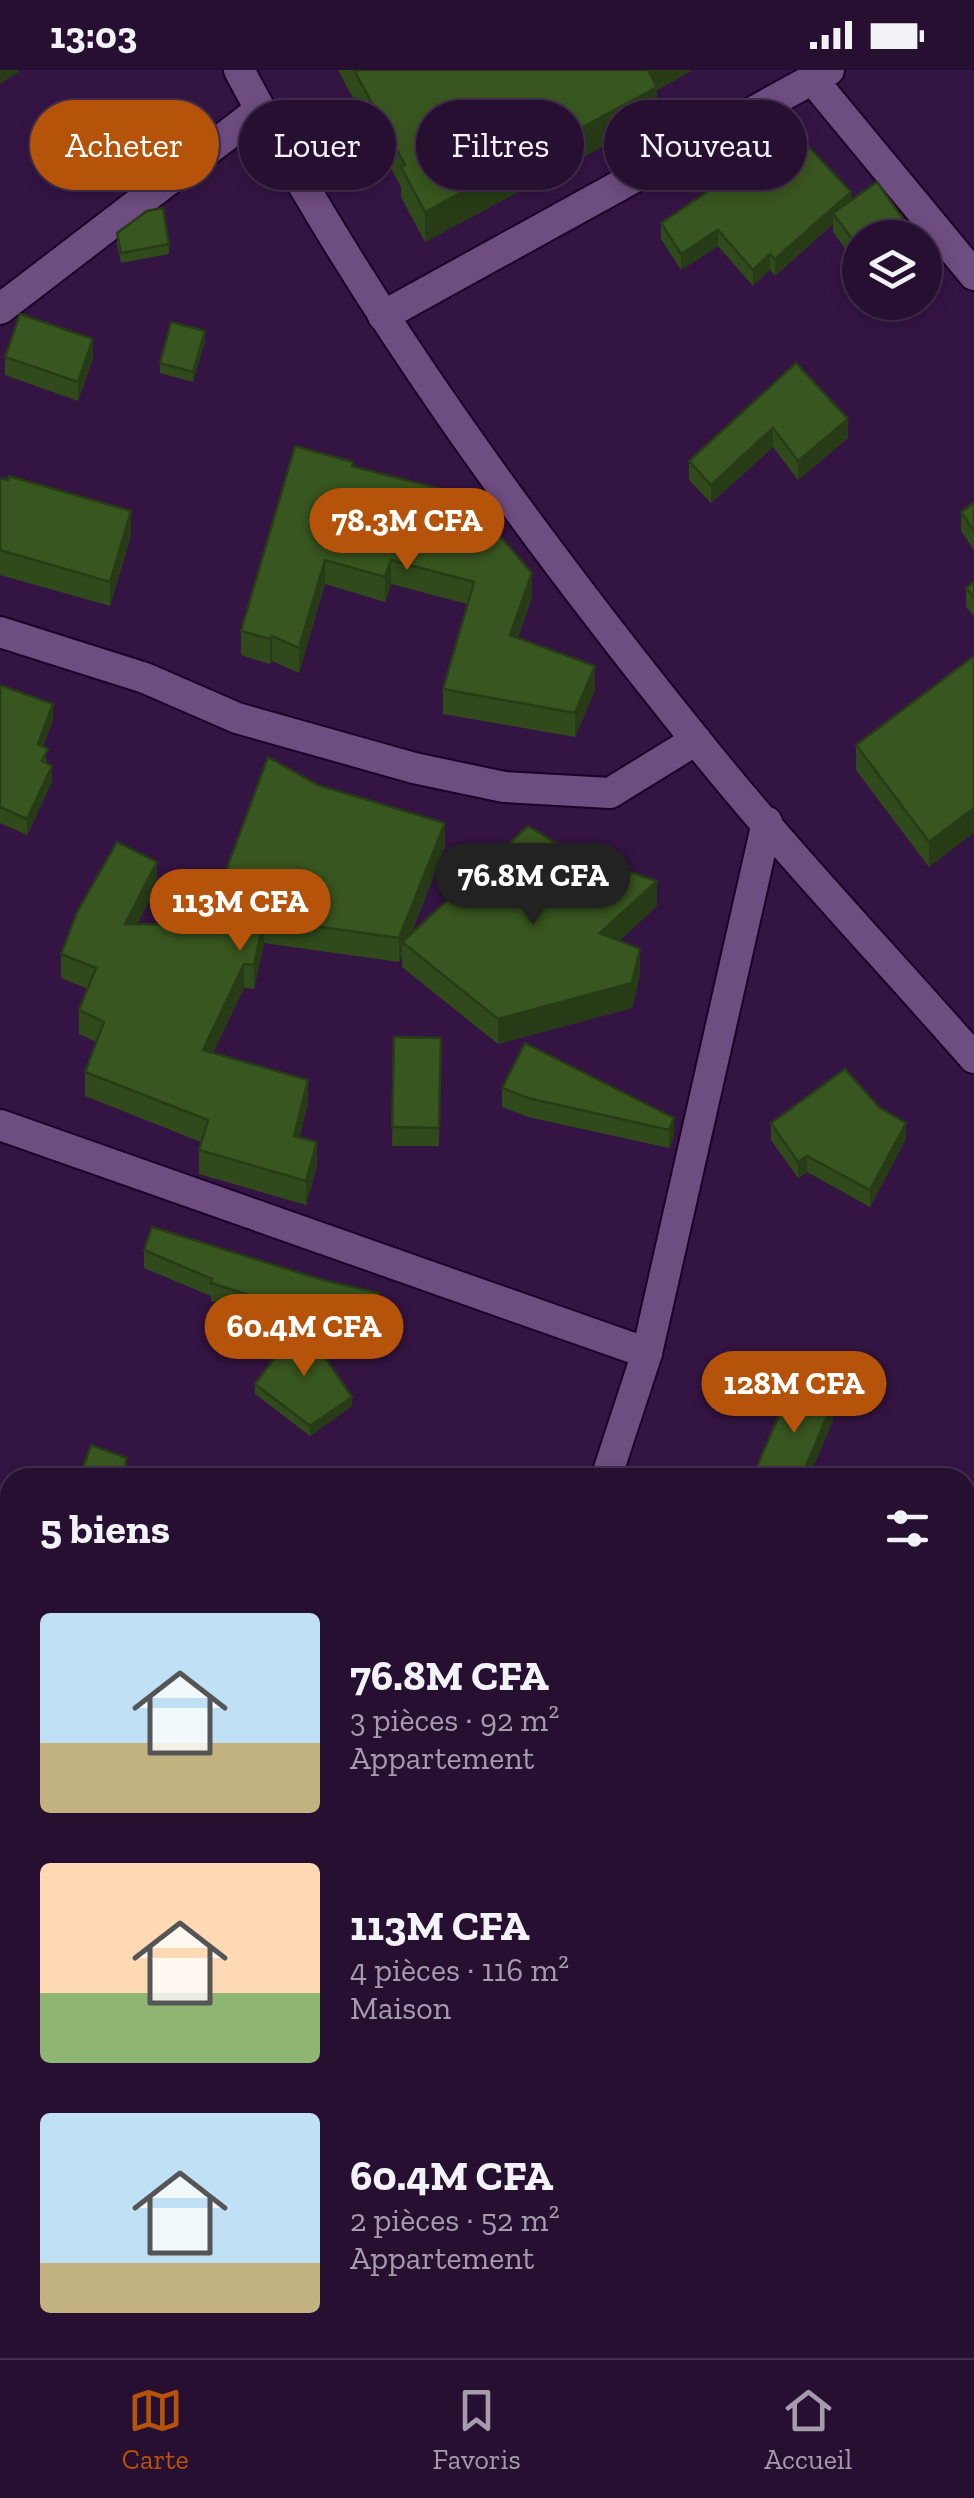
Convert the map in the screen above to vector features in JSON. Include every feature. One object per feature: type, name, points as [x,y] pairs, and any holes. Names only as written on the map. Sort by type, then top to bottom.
[{"type":"street","points":[[239,70],[255,100]]},
{"type":"street","points":[[382,316],[821,74],[974,275]]},
{"type":"street","points":[[0,309],[239,126]]},
{"type":"street","points":[[307,190],[382,316],[484,464],[696,740],[974,1058]]},
{"type":"street","points":[[0,632],[145,678],[237,718],[414,768],[504,787],[610,794],[696,740]]},
{"type":"street","points":[[609,1468],[647,1353],[767,822]]},
{"type":"street","points":[[0,1125],[647,1353]]},
{"type":"building","points":[[354,70],[648,70],[657,87],[633,100],[604,100],[604,116],[584,126],[584,100],[416,100],[416,190],[466,190],[425,212],[401,167],[405,165],[396,148],[396,100],[370,100]]},
{"type":"building","points":[[807,145],[851,192],[775,259],[770,254],[753,270],[718,230],[681,254],[661,223],[710,190],[807,190]]},
{"type":"building","points":[[877,182],[903,219],[842,220],[842,225],[833,213]]},
{"type":"building","points":[[163,208],[169,244],[121,253],[117,233],[147,211]]},
{"type":"building","points":[[20,314],[93,339],[78,382],[5,357]]},
{"type":"building","points":[[171,322],[205,331],[193,372],[160,363]]},
{"type":"building","points":[[796,363],[848,419],[798,461],[773,428],[711,485],[689,461]]},
{"type":"building","points":[[295,446],[353,462],[352,466],[464,495],[532,573],[510,635],[595,666],[575,713],[443,689],[474,582],[391,560],[385,577],[325,560],[299,648],[272,636],[270,639],[241,631]]},
{"type":"building","points":[[9,476],[131,511],[110,582],[0,550],[0,478],[8,480]]},
{"type":"building","points":[[974,503],[974,531],[961,512]]},
{"type":"building","points":[[974,656],[974,808],[929,842],[856,745]]},
{"type":"building","points":[[0,685],[53,704],[38,744],[48,749],[42,761],[52,766],[27,819],[0,807]]},
{"type":"building","points":[[268,757],[318,785],[445,823],[399,938],[264,919],[254,965],[244,964],[203,1050],[308,1080],[294,1136],[317,1142],[306,1181],[199,1150],[208,1120],[85,1072],[104,1022],[79,1010],[96,968],[61,954],[77,912],[117,842],[157,862],[125,924],[206,925]]},
{"type":"building","points":[[528,826],[573,853],[657,881],[600,933],[640,949],[632,983],[498,1019],[402,942]]},
{"type":"building","points":[[394,1037],[441,1038],[439,1128],[392,1127]]},
{"type":"building","points":[[525,1043],[674,1118],[669,1130],[528,1098],[502,1088]]},
{"type":"building","points":[[845,1069],[879,1107],[906,1123],[870,1190],[807,1156],[798,1162],[771,1123]]},
{"type":"building","points":[[152,1227],[323,1280],[379,1293],[367,1336],[290,1297],[299,1311],[211,1283],[212,1279],[144,1250]]},
{"type":"building","points":[[301,1322],[352,1397],[310,1426],[255,1384]]},
{"type":"building","points":[[792,1385],[833,1402],[805,1468],[756,1468]]},
{"type":"building","points":[[91,1445],[127,1458],[124,1468],[83,1468]]}]
